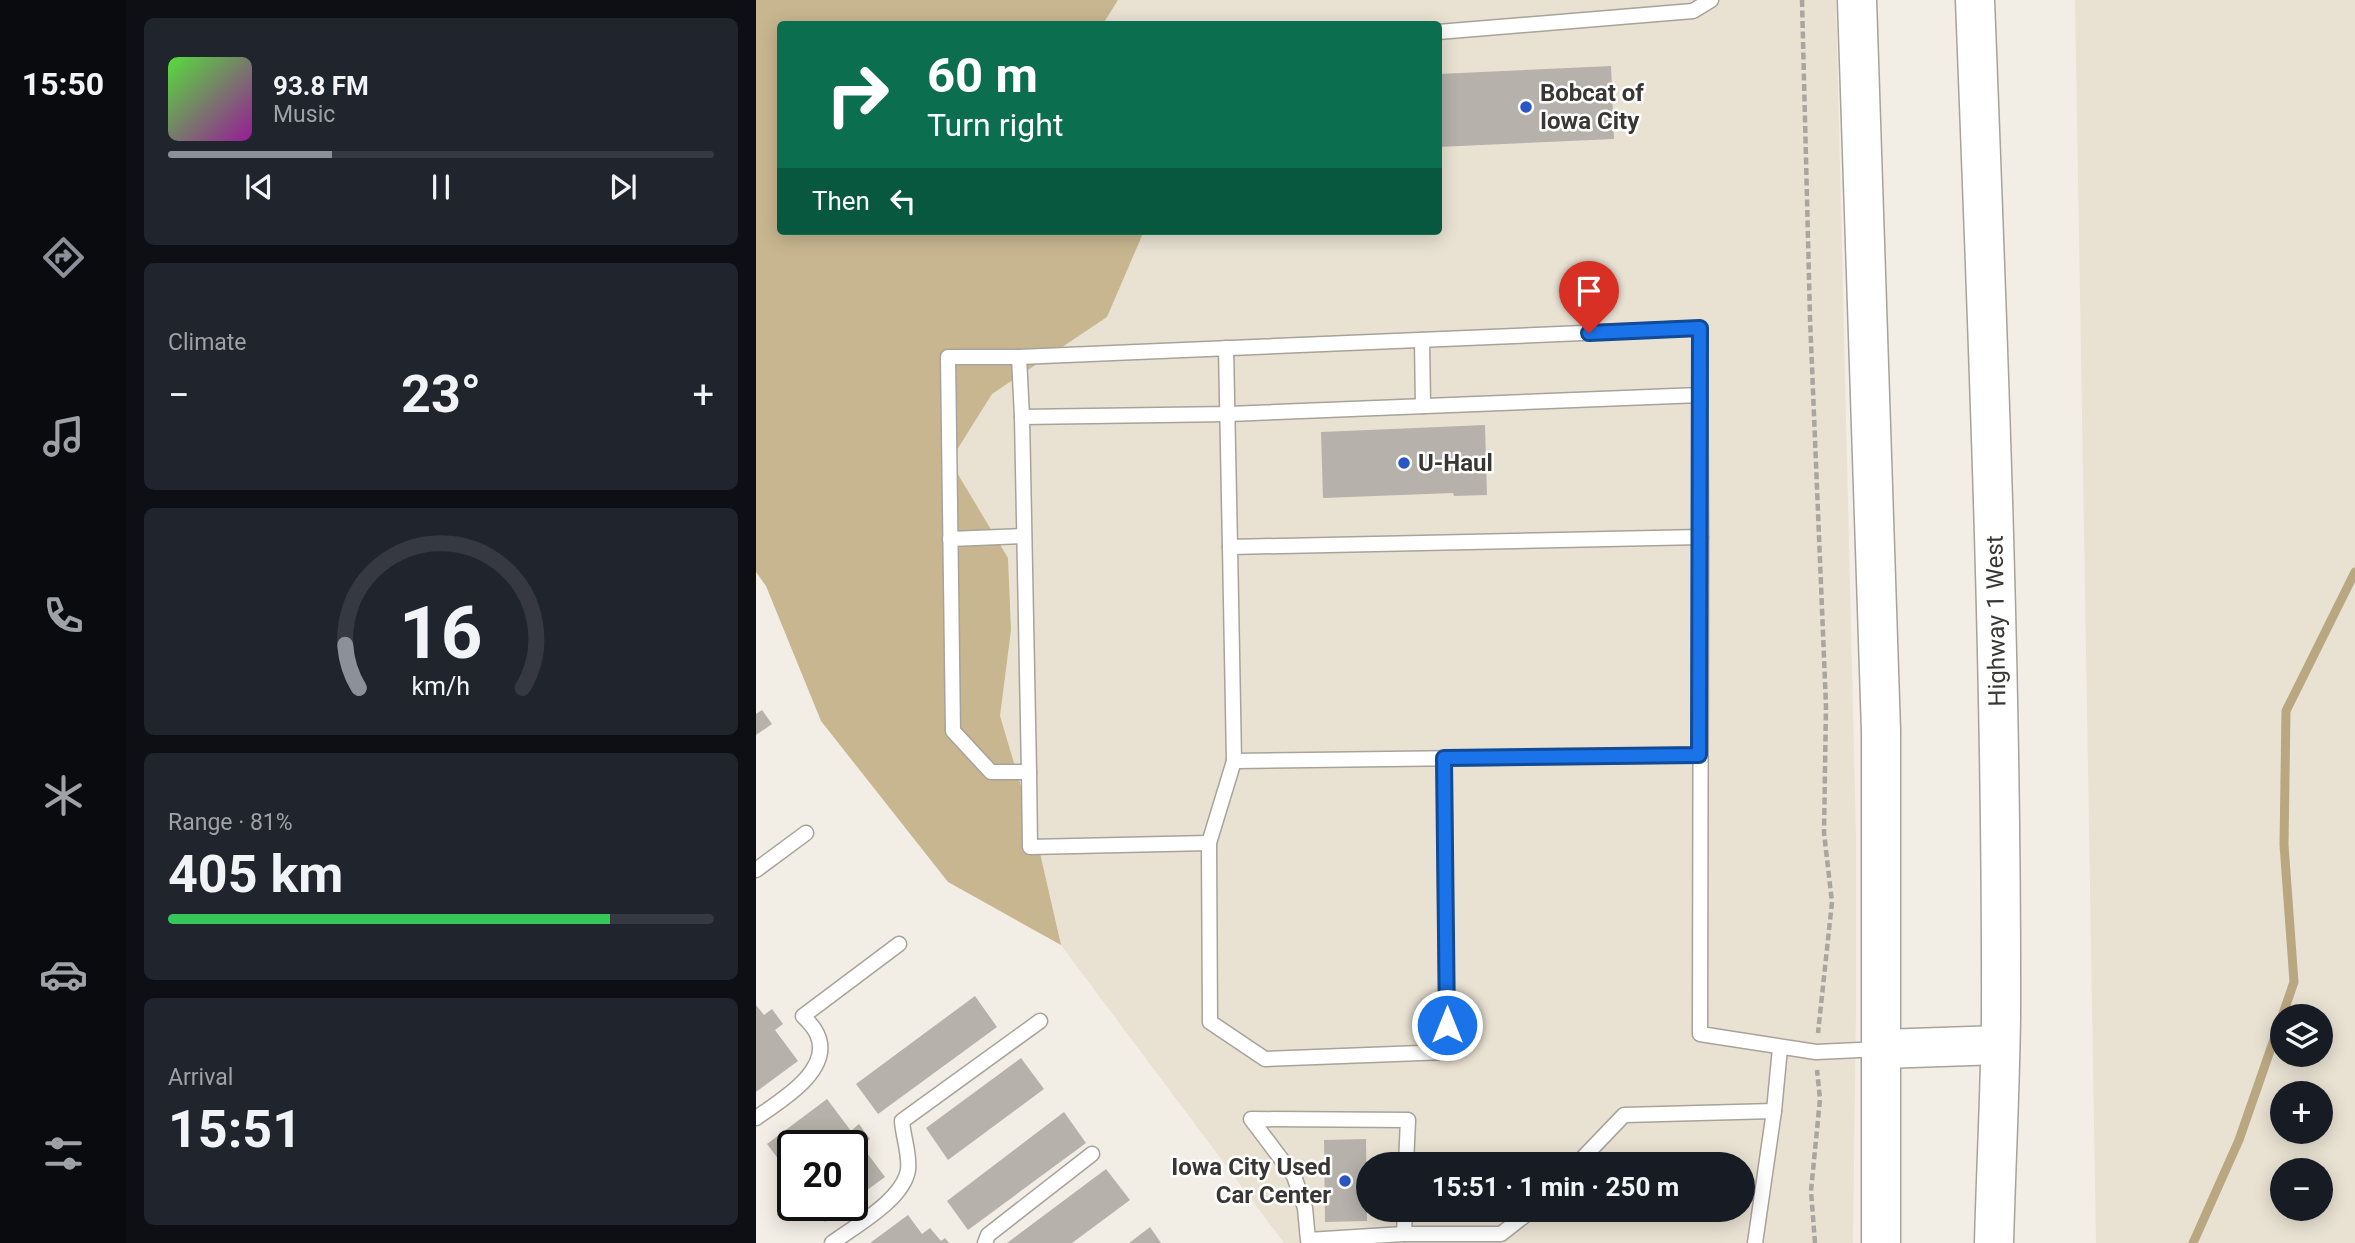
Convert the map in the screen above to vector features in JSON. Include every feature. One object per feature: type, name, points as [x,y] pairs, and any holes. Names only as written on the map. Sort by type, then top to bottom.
[{"type":"main road","points":[[1857,0],[1881,731],[1881,1243]]},
{"type":"main road","name":"Highway 1 West","points":[[1975,0],[1991,412],[2000,797],[2000,1045],[1994,1243]]},
{"type":"main road","points":[[1882,1049],[2000,1045]]},
{"type":"lane","points":[[1442,32],[1693,12],[1711,0]]},
{"type":"lane","points":[[1028,772],[991,772],[953,731],[948,357],[1019,357],[1700,328],[1700,1034],[1816,1052],[1882,1049]]},
{"type":"lane","points":[[1422,340],[1423,406]]},
{"type":"lane","points":[[1226,348],[1234,761],[1209,843],[1210,1022],[1265,1059],[1447,1052],[1444,758]]},
{"type":"lane","points":[[1019,357],[1030,847],[1209,843]]},
{"type":"lane","points":[[1022,417],[1229,414],[1700,395]]},
{"type":"lane","points":[[950,540],[1024,536]]},
{"type":"lane","points":[[1230,547],[1701,537]]},
{"type":"lane","points":[[1234,761],[1699,755]]},
{"type":"lane","points":[[756,870],[806,834]]},
{"type":"lane","points":[[756,1118],[802,1084],[820,1055],[817,1033],[803,1016],[899,944]]},
{"type":"lane","points":[[832,1243],[896,1195],[903,1184],[908,1169],[902,1121],[1040,1021]]},
{"type":"lane","points":[[1755,1243],[1780,1048]]},
{"type":"lane","points":[[1589,1152],[1624,1115],[1774,1111]]},
{"type":"lane","points":[[1407,1152],[1408,1120],[1251,1119],[1294,1176],[1305,1208],[1308,1240],[1404,1234],[1501,1234],[1516,1222]]},
{"type":"lane","points":[[985,1243],[988,1235],[1092,1154]]},
{"type":"lane","points":[[1404,1222],[1404,1234]]},
{"type":"path","points":[[1802,0],[1810,318],[1826,706],[1824,833],[1832,902],[1816,1052],[1820,1099],[1811,1191],[1815,1243]]},
{"type":"shaded area","points":[[756,0],[1836,0],[1856,835],[1853,1243],[1284,1243],[756,538]]},
{"type":"shaded area","points":[[756,0],[1118,0],[1105,21],[777,21],[777,235],[1142,235],[1107,317],[992,394],[950,461],[1008,558],[1011,630],[1000,716],[1037,840],[1061,945],[948,882],[821,721],[766,586],[756,572]]},
{"type":"shaded area","points":[[2075,0],[2355,0],[2355,1243],[2096,1243]]},
{"type":"building","name":"Bobcat of Iowa City","points":[[1611,66],[1614,139],[1442,147],[1442,74]]},
{"type":"building","name":"U-Haul","points":[[1485,425],[1487,495],[1454,496],[1453,493],[1323,498],[1321,432]]},
{"type":"building","points":[[762,710],[772,724],[756,735],[756,714]]},
{"type":"building","points":[[975,996],[997,1027],[878,1114],[856,1084]]},
{"type":"building","points":[[756,1005],[764,1015],[772,1009],[783,1024],[775,1030],[798,1061],[756,1092]]},
{"type":"building","points":[[1021,1058],[1044,1089],[948,1160],[926,1128]]},
{"type":"building","points":[[827,1099],[850,1130],[786,1130]]},
{"type":"building","points":[[1064,1112],[1086,1143],[968,1230],[947,1201]]},
{"type":"building","points":[[859,1124],[863,1130],[852,1130]]},
{"type":"building","points":[[777,1136],[777,1157],[767,1144]]},
{"type":"building","name":"Iowa City Used Car Center","points":[[1366,1139],[1366,1152],[1356,1152],[1356,1221],[1325,1222],[1324,1140]]},
{"type":"building","points":[[868,1154],[885,1177],[868,1189]]},
{"type":"building","points":[[1106,1169],[1130,1200],[1072,1243],[1007,1243]]},
{"type":"building","points":[[908,1215],[922,1234],[930,1228],[941,1241],[945,1238],[949,1243],[870,1243]]},
{"type":"building","points":[[1150,1227],[1161,1243],[1129,1243]]},
{"type":"waterway","points":[[2193,1243],[2239,1140],[2294,982],[2284,845],[2286,711],[2355,572]]},
{"type":"place","name":"Bobcat of Iowa City","points":[[1526,107]]},
{"type":"place","name":"U-Haul","points":[[1404,463]]},
{"type":"place","name":"Iowa City Used Car Center","points":[[1345,1181]]},
{"type":"route","points":[[1447,1025],[1444,758],[1699,755],[1700,328],[1589,333]]}]
